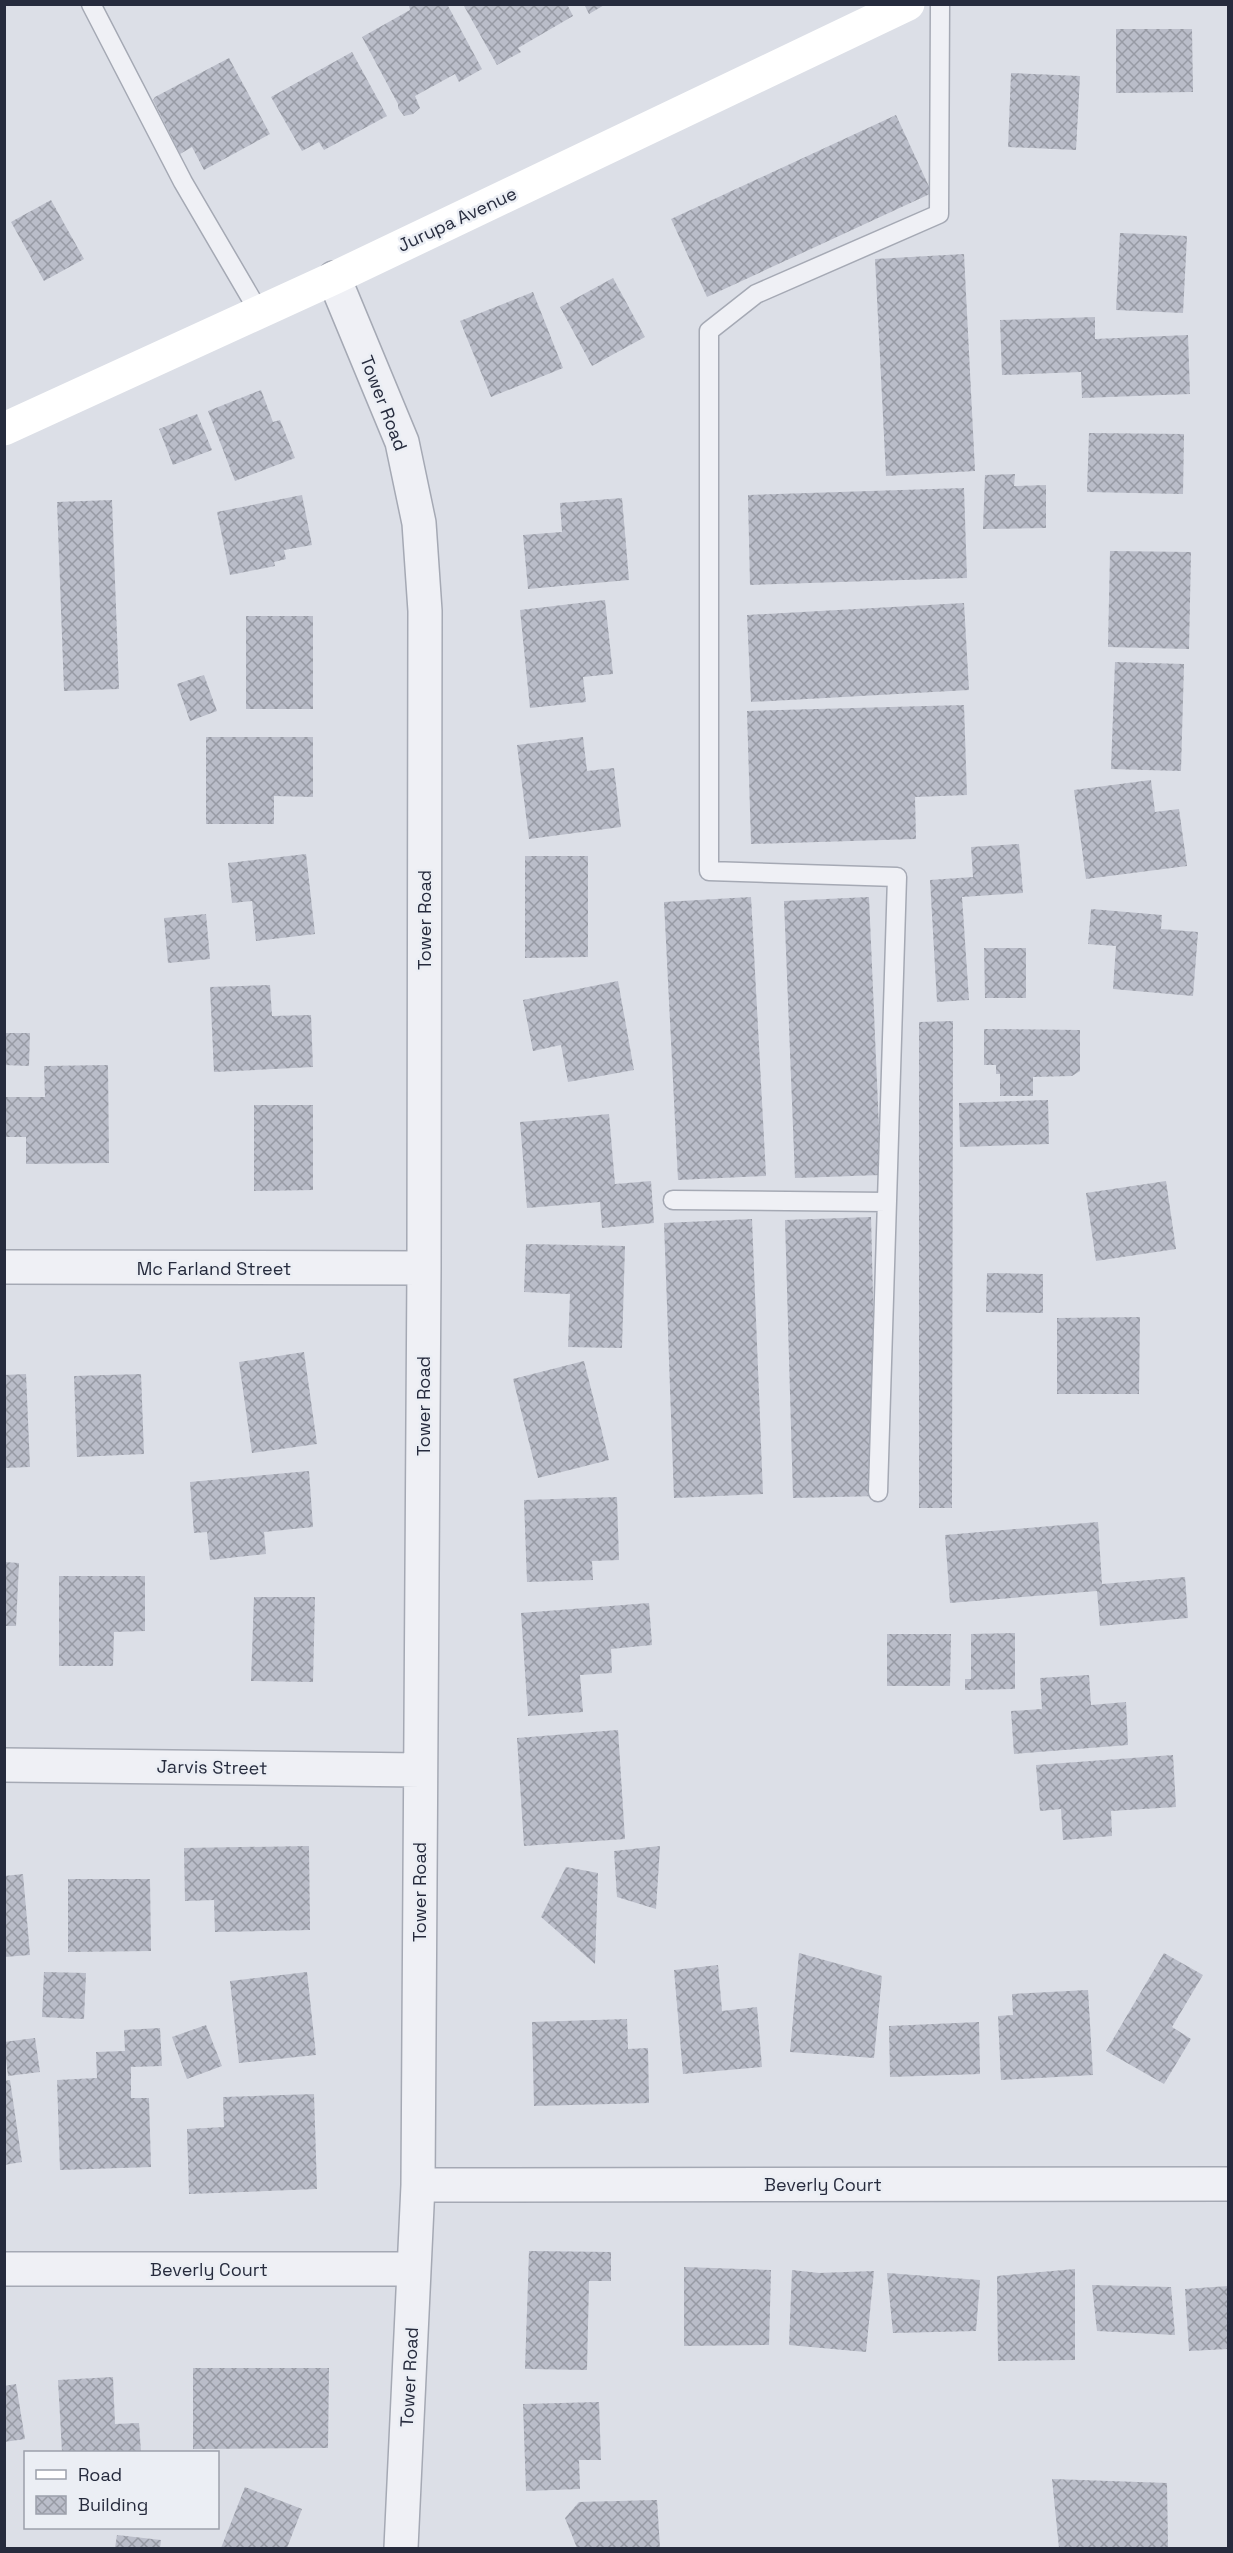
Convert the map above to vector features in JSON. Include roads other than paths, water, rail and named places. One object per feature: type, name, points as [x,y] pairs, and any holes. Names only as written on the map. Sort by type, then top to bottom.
[{"type":"main road","name":"Jurupa Avenue","points":[[4,429],[334,278],[908,4]]},
{"type":"street","name":"Tower Road","points":[[334,278],[402,441],[419,523],[425,611],[424,1268],[417,2185],[401,2548]]},
{"type":"street","name":"Mc Farland Street","points":[[4,1267],[424,1268]]},
{"type":"street","name":"Jarvis Street","points":[[4,1765],[420,1770]]},
{"type":"street","name":"Beverly Court","points":[[417,2185],[1228,2184]]},
{"type":"street","name":"Beverly Court","points":[[4,2268],[414,2269]]},
{"type":"lane","points":[[92,4],[183,182],[259,312]]},
{"type":"lane","points":[[878,1492],[897,876],[709,871],[709,331],[756,294],[939,214],[940,4]]},
{"type":"lane","points":[[673,1200],[887,1202]]}]
